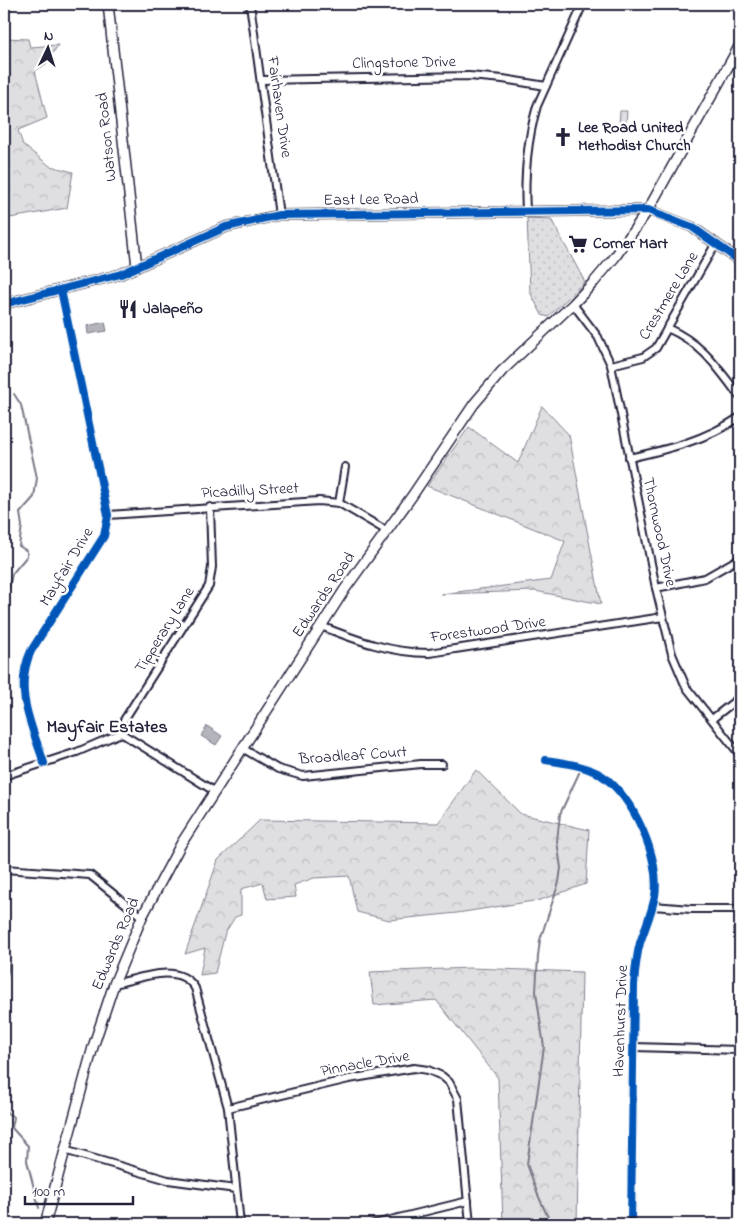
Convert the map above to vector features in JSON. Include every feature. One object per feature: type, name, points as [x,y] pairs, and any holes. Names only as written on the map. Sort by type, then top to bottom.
[{"type":"main road","name":"Watson Road","points":[[108,4],[137,268]]},
{"type":"main road","name":"Edwards Road","points":[[45,1224],[93,1047],[114,984],[142,918],[181,844],[321,626],[486,387],[573,304],[615,257],[648,210],[740,45]]},
{"type":"main road","name":"East Lee Road","points":[[4,304],[137,268],[226,227],[279,215],[648,210],[692,227],[740,261]]},
{"type":"street","name":"Fairhaven Drive","points":[[250,4],[279,215]]},
{"type":"street","points":[[526,211],[526,156],[532,122],[583,4]]},
{"type":"street","name":"Clingstone Drive","points":[[261,80],[469,76],[546,86]]},
{"type":"street","name":"Crestmere Lane","points":[[611,365],[649,354],[660,342],[716,243]]},
{"type":"street","name":"Mayfair Drive","points":[[44,763],[25,703],[23,684],[26,665],[32,651],[104,536],[108,515],[61,290]]},
{"type":"street","name":"Thornwood Drive","points":[[573,304],[598,337],[611,365],[656,588],[672,654],[682,679],[740,755]]},
{"type":"street","points":[[667,328],[688,338],[704,350],[740,397]]},
{"type":"street","points":[[629,458],[690,442],[719,430],[740,417]]},
{"type":"street","points":[[339,503],[345,467]]},
{"type":"street","name":"Picadilly Street","points":[[108,515],[320,501],[339,503],[386,531]]},
{"type":"street","name":"Tipperary Lane","points":[[121,732],[124,720],[208,586],[212,567],[210,507]]},
{"type":"street","points":[[656,588],[705,578],[740,558]]},
{"type":"street","name":"Forestwood Drive","points":[[321,626],[376,646],[407,652],[429,653],[663,618]]},
{"type":"street","points":[[712,719],[740,697]]},
{"type":"street","points":[[4,776],[44,763],[121,732],[214,791]]},
{"type":"street","name":"Broadleaf Court","points":[[242,748],[278,769],[303,776],[421,764],[442,764]]},
{"type":"street","name":"Havenhurst Drive","points":[[546,760],[592,770],[610,782],[624,796],[638,821],[654,864],[656,885],[653,906],[636,965],[631,1224]]},
{"type":"street","points":[[4,869],[24,869],[55,874],[85,874],[96,879],[142,918]]},
{"type":"street","points":[[653,906],[692,910],[740,909]]},
{"type":"street","points":[[114,984],[169,973],[182,976],[190,981],[197,993],[228,1108],[240,1224]]},
{"type":"street","points":[[634,1047],[740,1050]]},
{"type":"street","name":"Pinnacle Drive","points":[[228,1108],[383,1072],[414,1068],[434,1072],[450,1082],[458,1099],[470,1224]]},
{"type":"street","points":[[64,1150],[168,1180],[236,1189]]},
{"type":"street","points":[[374,1224],[468,1201]]},
{"type":"green space","points":[[4,38],[28,39],[30,47],[58,45],[46,64],[35,71],[47,118],[18,130],[23,145],[50,166],[73,172],[67,208],[4,219]]},
{"type":"green space","points":[[620,111],[627,111],[626,125],[619,125]]},
{"type":"green space","points":[[527,218],[551,219],[585,282],[548,317],[542,315],[530,292]]},
{"type":"green space","points":[[542,406],[569,435],[601,604],[535,591],[441,594],[551,580],[565,541],[427,486],[469,427],[518,463]]},
{"type":"green space","points":[[476,770],[521,814],[589,830],[586,884],[540,900],[457,913],[389,920],[357,912],[349,876],[314,878],[294,885],[296,897],[267,899],[263,883],[241,889],[241,915],[235,917],[225,933],[215,973],[200,975],[205,948],[185,954],[218,860],[260,820],[438,823]]},
{"type":"green space","points":[[470,968],[582,972],[577,1224],[503,1224],[498,1078],[436,1000],[374,1005],[370,972]]},
{"type":"shaded area","points":[[105,322],[107,331],[88,334],[87,326]]},
{"type":"shaded area","points":[[207,726],[222,736],[216,745],[201,736]]},
{"type":"waterway","points":[[4,599],[7,596],[12,574],[27,556],[27,551],[19,546],[22,526],[20,513],[34,497],[37,478],[21,405],[14,394]]},
{"type":"waterway","points":[[551,1224],[527,1164],[544,1047],[536,992],[538,956],[540,940],[559,882],[561,868],[557,841],[560,814],[580,771]]},
{"type":"waterway","points":[[4,927],[7,944],[6,960],[9,967],[4,987]]},
{"type":"waterway","points":[[4,1004],[8,1025],[4,1054]]},
{"type":"waterway","points":[[4,1059],[9,1077],[4,1085],[4,1095]]},
{"type":"waterway","points":[[4,1107],[7,1113],[14,1117],[12,1128],[28,1146],[27,1161],[39,1208]]},
{"type":"cycle path","points":[[4,304],[121,274],[226,227],[279,215],[648,210],[692,227],[740,261]]},
{"type":"cycle path","points":[[44,763],[26,708],[24,694],[26,665],[31,651],[104,536],[108,515],[61,290]]},
{"type":"cycle path","points":[[546,760],[588,769],[601,775],[613,784],[634,812],[654,864],[655,896],[640,943],[634,985],[631,1224]]},
{"type":"place","name":"Lee Road United Methodist Church","points":[[563,137]]},
{"type":"place","name":"Corner Mart","points":[[578,244]]},
{"type":"place","name":"Jalapeño","points":[[128,309]]},
{"type":"district","name":"Mayfair Estates","points":[[107,728]]}]
